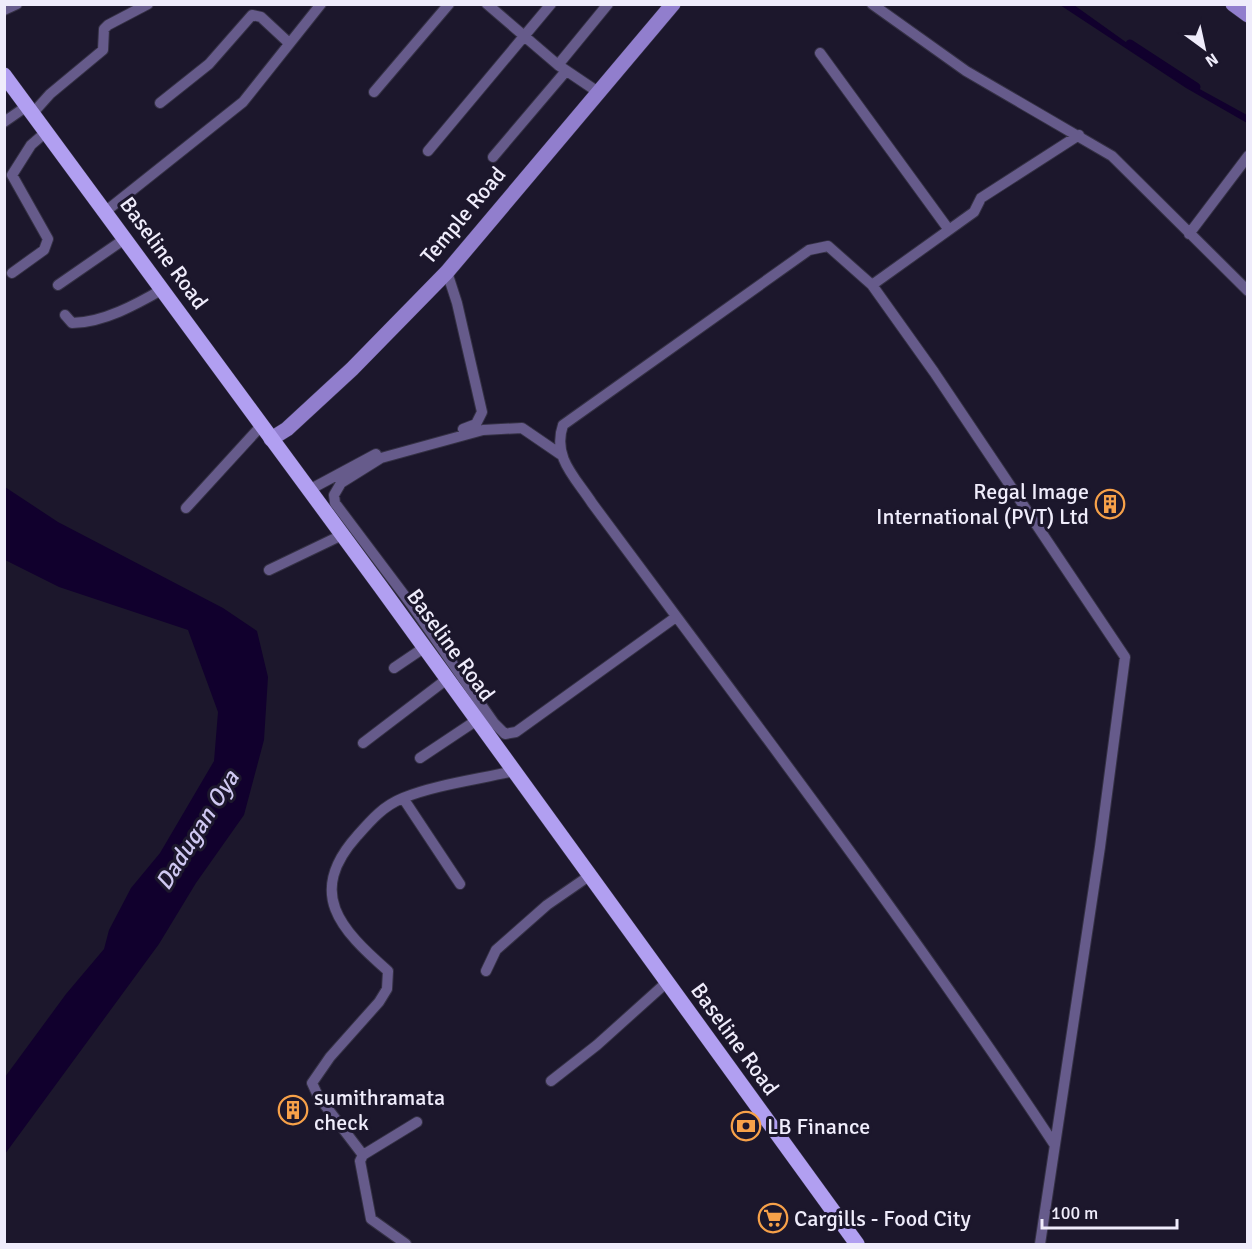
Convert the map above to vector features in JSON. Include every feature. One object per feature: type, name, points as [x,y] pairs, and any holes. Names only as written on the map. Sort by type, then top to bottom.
[{"type":"main road","name":"Baseline Road","points":[[4,75],[126,238],[424,647],[856,1245]]},
{"type":"street","points":[[4,10],[17,4]]},
{"type":"street","points":[[4,122],[30,110],[103,50],[104,29],[108,25],[148,4]]},
{"type":"street","points":[[106,211],[243,102],[321,4]]},
{"type":"street","points":[[374,92],[449,4]]},
{"type":"street","points":[[487,4],[562,68],[598,92]]},
{"type":"street","points":[[428,151],[551,4]]},
{"type":"street","points":[[493,157],[608,4]]},
{"type":"street","name":"Temple Road","points":[[271,439],[287,429],[351,369],[447,272],[673,4]]},
{"type":"street","points":[[872,4],[966,71],[1112,156],[1248,291]]},
{"type":"street","points":[[1233,4],[1248,15]]},
{"type":"street","points":[[160,103],[209,64],[252,15],[261,17],[289,43]]},
{"type":"street","points":[[820,53],[949,230]]},
{"type":"street","points":[[12,273],[44,250],[48,239],[12,175],[31,145],[46,132]]},
{"type":"street","points":[[872,285],[974,212],[981,198],[1079,135]]},
{"type":"street","points":[[1190,234],[1248,156]]},
{"type":"street","points":[[58,285],[126,238]]},
{"type":"street","points":[[560,454],[558,439],[563,425],[808,249],[828,246],[872,285],[934,372],[1125,657],[1100,847],[1040,1245]]},
{"type":"street","points":[[309,490],[381,451],[469,427],[481,419],[482,412],[457,303],[447,272]]},
{"type":"street","points":[[65,315],[72,323],[85,322],[122,310],[163,289]]},
{"type":"street","points":[[186,508],[261,426]]},
{"type":"street","points":[[676,616],[516,732],[505,734],[494,723],[411,604],[335,502],[334,495],[341,483],[381,458],[483,430],[506,427],[522,428],[560,454],[592,503],[676,616],[866,874],[998,1060],[1054,1144]]},
{"type":"street","points":[[269,570],[342,535]]},
{"type":"street","points":[[394,669],[424,647]]},
{"type":"street","points":[[363,743],[447,679]]},
{"type":"street","points":[[420,758],[477,720]]},
{"type":"street","points":[[363,1155],[318,1096],[312,1083],[330,1057],[379,1002],[387,989],[388,971],[358,945],[338,919],[330,894],[335,869],[347,848],[380,810],[404,798],[514,771]]},
{"type":"street","points":[[404,798],[460,884]]},
{"type":"street","points":[[486,971],[496,950],[547,905],[589,876]]},
{"type":"street","points":[[551,1081],[597,1045],[666,983]]},
{"type":"street","points":[[406,1245],[370,1219],[360,1161],[363,1155],[417,1122]]},
{"type":"water","points":[[1060,5],[1074,5],[1165,70],[1247,115],[1247,123],[1186,88]]},
{"type":"water","name":"Dadugan Oya","points":[[5,487],[58,522],[223,608],[257,631],[268,677],[264,740],[244,815],[196,883],[159,944],[5,1154],[5,1077],[66,994],[104,949],[109,930],[131,888],[160,853],[214,761],[218,712],[188,630],[59,587],[5,560]]},
{"type":"waterway","points":[[1130,44],[1196,87]]},
{"type":"place","name":"Regal Image International (PVT) Ltd","points":[[1110,504]]},
{"type":"place","name":"sumithramata check","points":[[293,1110]]},
{"type":"place","name":"LB Finance","points":[[746,1126]]},
{"type":"place","name":"Cargills - Food City","points":[[773,1218]]}]
